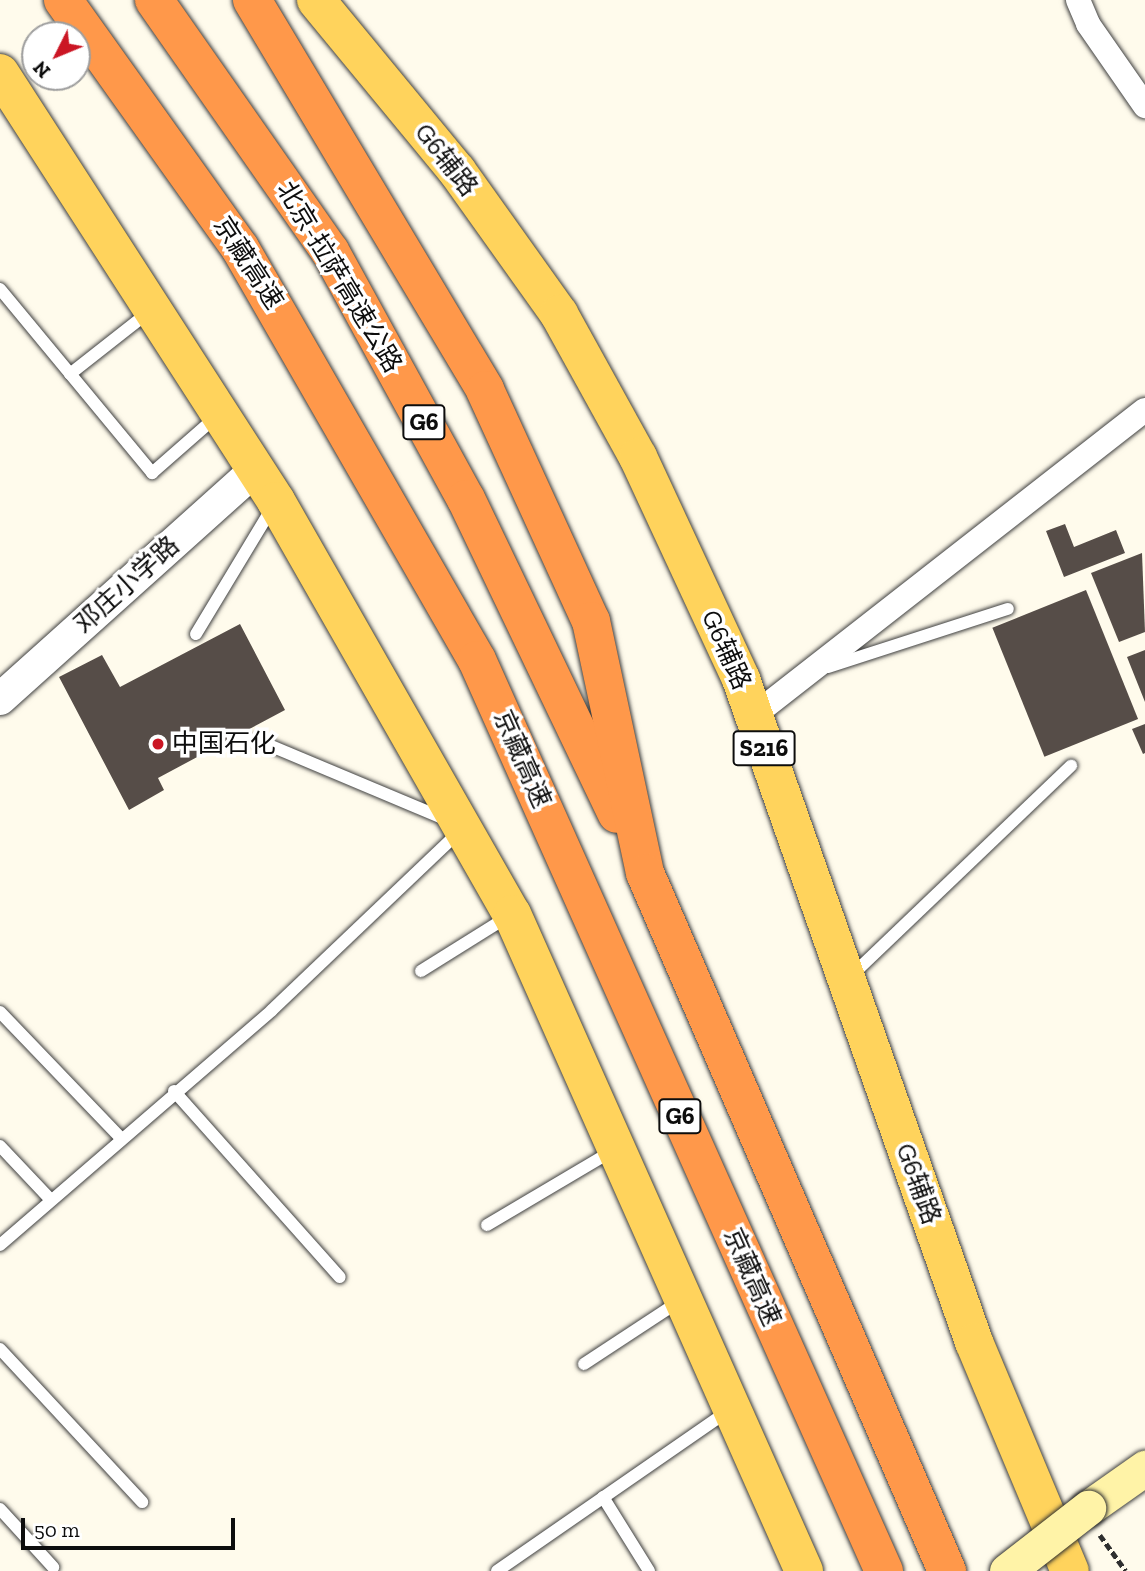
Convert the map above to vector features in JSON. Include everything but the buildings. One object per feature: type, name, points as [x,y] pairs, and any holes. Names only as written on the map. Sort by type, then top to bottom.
[{"type":"highway","name":"京藏高速","points":[[63,0],[240,248],[477,660],[884,1571]]},
{"type":"highway","name":"北京-拉萨高速公路","points":[[154,0],[330,251],[466,499],[645,873]]},
{"type":"highway","points":[[252,0],[485,390],[591,621],[645,873],[947,1571]]},
{"type":"main road","name":"G6辅路","points":[[316,0],[457,171],[559,314],[638,457],[753,716],[974,1342],[1070,1571]]},
{"type":"main road","points":[[0,73],[153,309],[217,415],[276,501],[465,827],[512,914],[620,1146],[804,1571]]},
{"type":"main road","points":[[1007,1571],[1093,1520],[1145,1468]]},
{"type":"street","points":[[1078,0],[1088,24],[1145,106]]},
{"type":"street","points":[[753,716],[818,670],[1145,410]]},
{"type":"street","name":"邓庄小学路","points":[[0,699],[255,470]]},
{"type":"lane","points":[[0,289],[152,473],[217,415]]},
{"type":"lane","points":[[70,373],[153,309]]},
{"type":"lane","points":[[196,634],[276,501]]},
{"type":"lane","points":[[818,670],[1008,609]]},
{"type":"lane","points":[[0,1245],[174,1091],[272,1010],[465,827],[257,740]]},
{"type":"lane","points":[[845,982],[1071,766]]},
{"type":"lane","points":[[421,971],[512,914]]},
{"type":"lane","points":[[0,1012],[121,1138]]},
{"type":"lane","points":[[174,1091],[340,1277]]},
{"type":"lane","points":[[0,1146],[51,1200]]},
{"type":"lane","points":[[487,1226],[620,1146]]},
{"type":"lane","points":[[584,1364],[687,1297]]},
{"type":"lane","points":[[0,1349],[142,1502]]},
{"type":"lane","points":[[497,1571],[734,1407]]},
{"type":"lane","points":[[603,1497],[649,1571]]},
{"type":"lane","points":[[0,1508],[53,1567]]},
{"type":"path","points":[[1093,1520],[1126,1571]]},
{"type":"place","name":"中国石化","points":[[158,744]]}]
